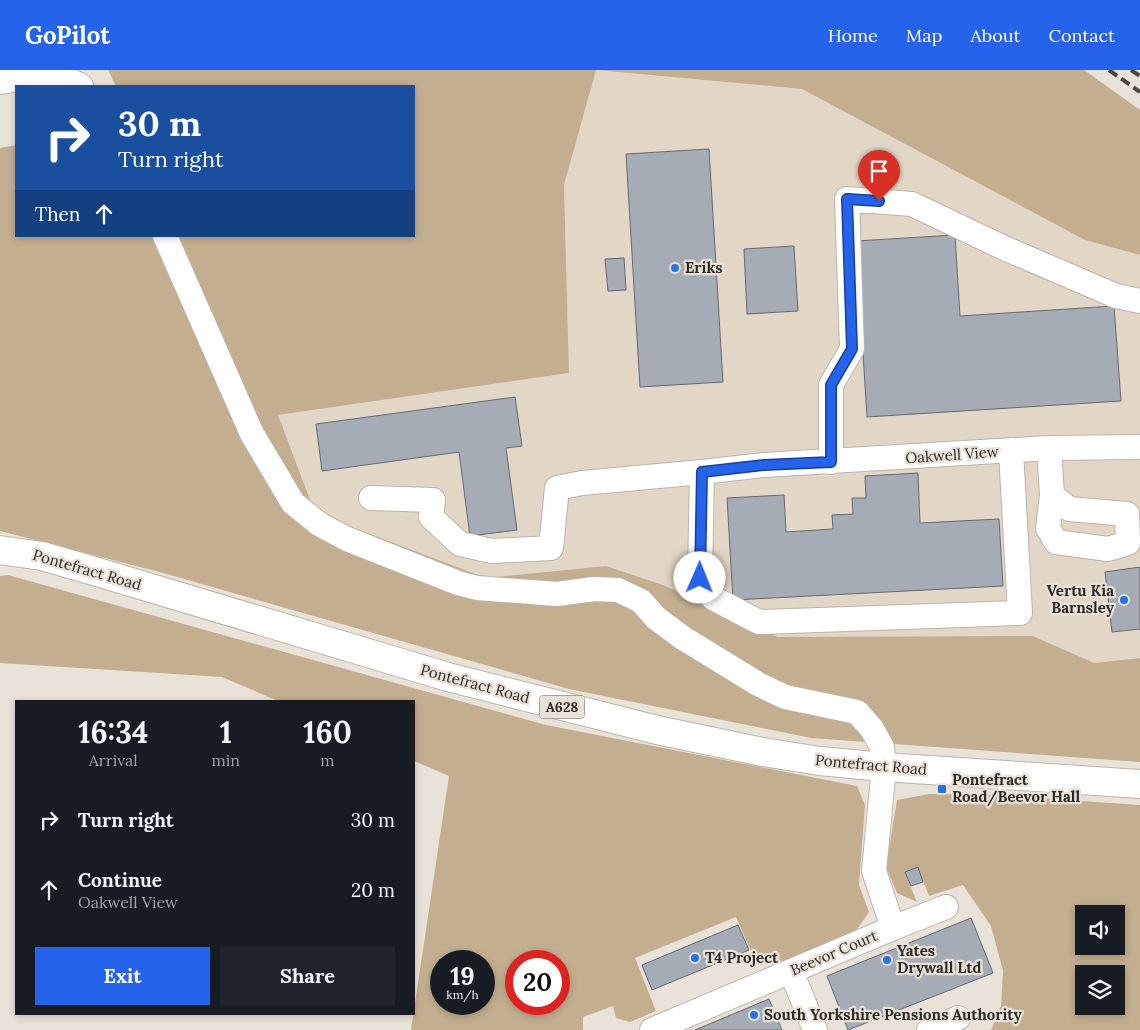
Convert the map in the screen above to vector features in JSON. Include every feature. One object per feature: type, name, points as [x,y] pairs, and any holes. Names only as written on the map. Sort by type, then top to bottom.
[{"type":"highway","name":"Pontefract Road","points":[[0,550],[42,556],[438,674],[554,705],[763,752],[820,761],[884,767],[1140,784]]},
{"type":"street","points":[[0,82],[45,76],[72,81],[79,85]]},
{"type":"street","points":[[831,462],[831,385],[852,349],[847,199],[912,204],[1116,296],[1140,301]]},
{"type":"street","name":"Beevor Court","points":[[165,237],[252,434],[293,503],[306,515],[347,539],[477,588],[557,594],[594,589],[618,590],[641,601],[656,618],[683,638],[758,684],[785,697],[857,712],[872,729],[882,747],[884,767],[874,871],[892,928],[652,1030]]},
{"type":"street","name":"Oakwell View","points":[[371,498],[433,500],[431,517],[460,544],[492,551],[551,548],[557,488],[582,483],[764,465],[1049,448],[1140,447]]},
{"type":"street","points":[[1049,448],[1052,496]]},
{"type":"street","points":[[702,472],[700,578],[713,598],[759,622],[1020,613],[1011,451]]},
{"type":"street","points":[[892,928],[946,907]]},
{"type":"street","points":[[790,971],[815,1030]]},
{"type":"street","points":[[929,1030],[958,1018]]},
{"type":"shaded area","points":[[108,70],[596,70],[564,185],[569,373],[278,415],[315,513],[486,578],[606,566],[663,585],[778,637],[1033,636],[1094,663],[1140,658],[1140,762],[811,738],[569,689],[167,574],[0,531],[0,148],[15,145],[15,237],[415,237],[415,85],[116,85]]},
{"type":"shaded area","points":[[594,70],[802,89],[1085,240],[1140,255],[1140,658],[1094,663],[1033,636],[778,637],[663,585],[606,566],[486,578],[315,513],[278,415],[569,373],[564,185]]},
{"type":"shaded area","points":[[596,70],[1084,70],[1140,110],[1140,255],[1085,240],[802,89]]},
{"type":"shaded area","points":[[8,575],[546,725],[857,786],[865,805],[859,885],[869,912],[855,932],[777,964],[754,958],[736,917],[635,958],[656,1011],[630,1022],[616,1018],[613,1006],[583,1017],[583,1030],[411,1030],[413,1015],[415,1015],[415,1003],[449,776],[415,761],[415,700],[276,700],[222,677],[0,663],[0,576]]},
{"type":"shaded area","points":[[929,794],[979,794],[1140,805],[1140,1030],[991,1030],[1001,1006],[1003,971],[991,926],[963,885],[929,896],[918,868],[905,873],[917,902],[897,893],[886,867],[897,800]]},
{"type":"building","name":"Eriks","points":[[709,149],[723,382],[640,387],[626,154]]},
{"type":"building","points":[[955,235],[960,316],[1114,306],[1121,401],[867,417],[856,241]]},
{"type":"building","points":[[794,246],[798,311],[747,314],[744,249]]},
{"type":"building","points":[[624,258],[626,290],[608,291],[605,259]]},
{"type":"building","points":[[515,397],[522,446],[506,448],[517,530],[470,536],[459,452],[322,471],[316,424]]},
{"type":"building","points":[[918,473],[920,523],[999,519],[1003,586],[733,600],[727,498],[784,495],[786,532],[833,529],[832,515],[853,514],[852,498],[866,498],[865,476]]},
{"type":"building","name":"Vertu Kia Barnsley","points":[[1140,567],[1140,629],[1112,632],[1105,572]]},
{"type":"building","points":[[918,867],[923,882],[911,886],[905,872]]},
{"type":"building","points":[[971,918],[993,973],[848,1030],[827,976]]},
{"type":"building","name":"T4 Project","points":[[738,925],[749,950],[652,990],[642,965]]},
{"type":"building","name":"South Yorkshire Pensions Authority","points":[[769,999],[782,1030],[695,1030]]},
{"type":"railway","points":[[1109,70],[1140,92]]},
{"type":"railway","points":[[1131,70],[1140,76]]},
{"type":"place","name":"Eriks","points":[[675,268]]},
{"type":"place","name":"Vertu Kia Barnsley","points":[[1124,600]]},
{"type":"place","name":"Pontefract Road/Beevor Hall","points":[[942,789]]},
{"type":"place","name":"T4 Project","points":[[695,958]]},
{"type":"place","name":"Yates Drywall Ltd","points":[[887,960]]},
{"type":"place","name":"South Yorkshire Pensions Authority","points":[[754,1015]]},
{"type":"route","points":[[700,578],[702,472],[764,465],[831,462],[831,385],[852,349],[847,199],[879,201]]}]
